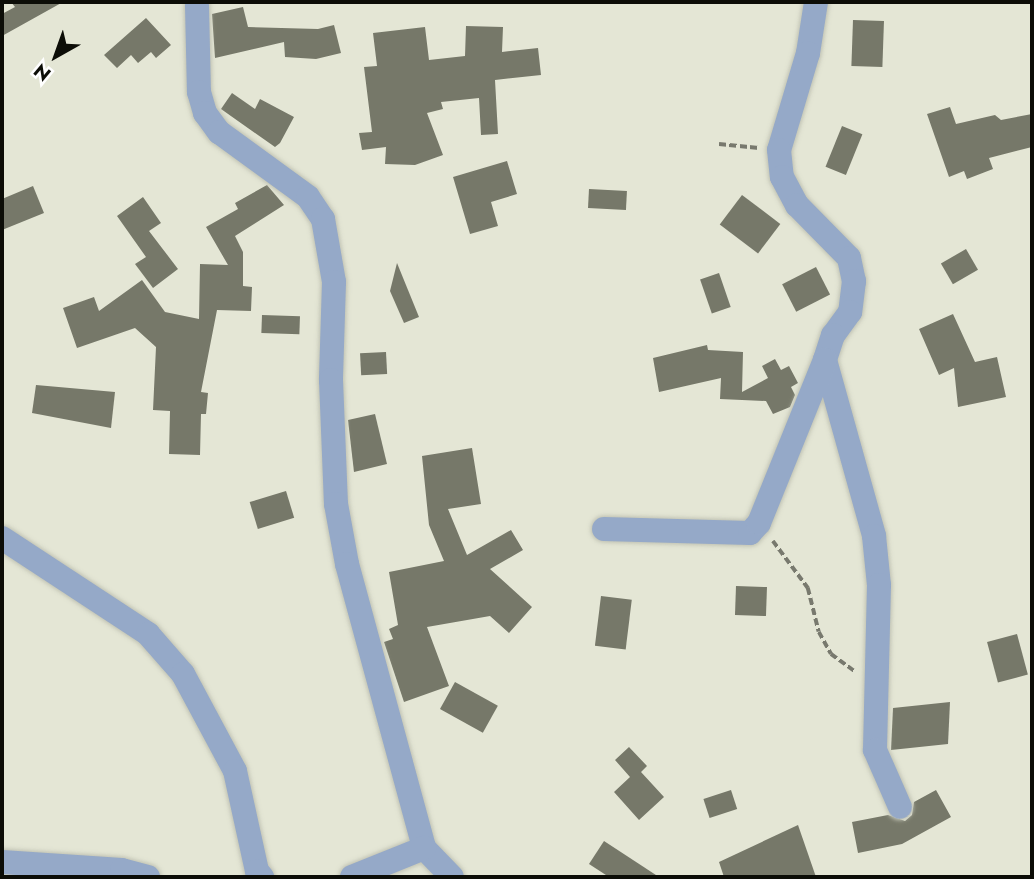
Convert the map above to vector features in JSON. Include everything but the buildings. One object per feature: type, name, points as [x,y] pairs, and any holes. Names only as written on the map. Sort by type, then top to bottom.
[{"type":"street","points":[[604,529],[667,528],[710,535],[750,533],[759,523],[833,335],[849,312],[854,281],[849,258],[797,205],[782,177],[779,149],[808,53],[816,2]]},
{"type":"street","points":[[197,6],[199,92],[205,113],[219,132],[309,197],[323,219],[334,282],[331,380],[336,504],[347,564],[424,848],[452,877]]},
{"type":"street","points":[[825,360],[874,536],[879,585],[874,661],[878,689],[875,750],[900,807]]},
{"type":"street","points":[[2,538],[148,634],[183,674],[235,771],[258,875]]},
{"type":"street","points":[[352,877],[424,848]]},
{"type":"street","points":[[2,862],[122,870],[148,877]]},
{"type":"path","points":[[719,144],[779,149]]},
{"type":"path","points":[[759,523],[808,588],[819,632],[831,654],[878,689]]}]
